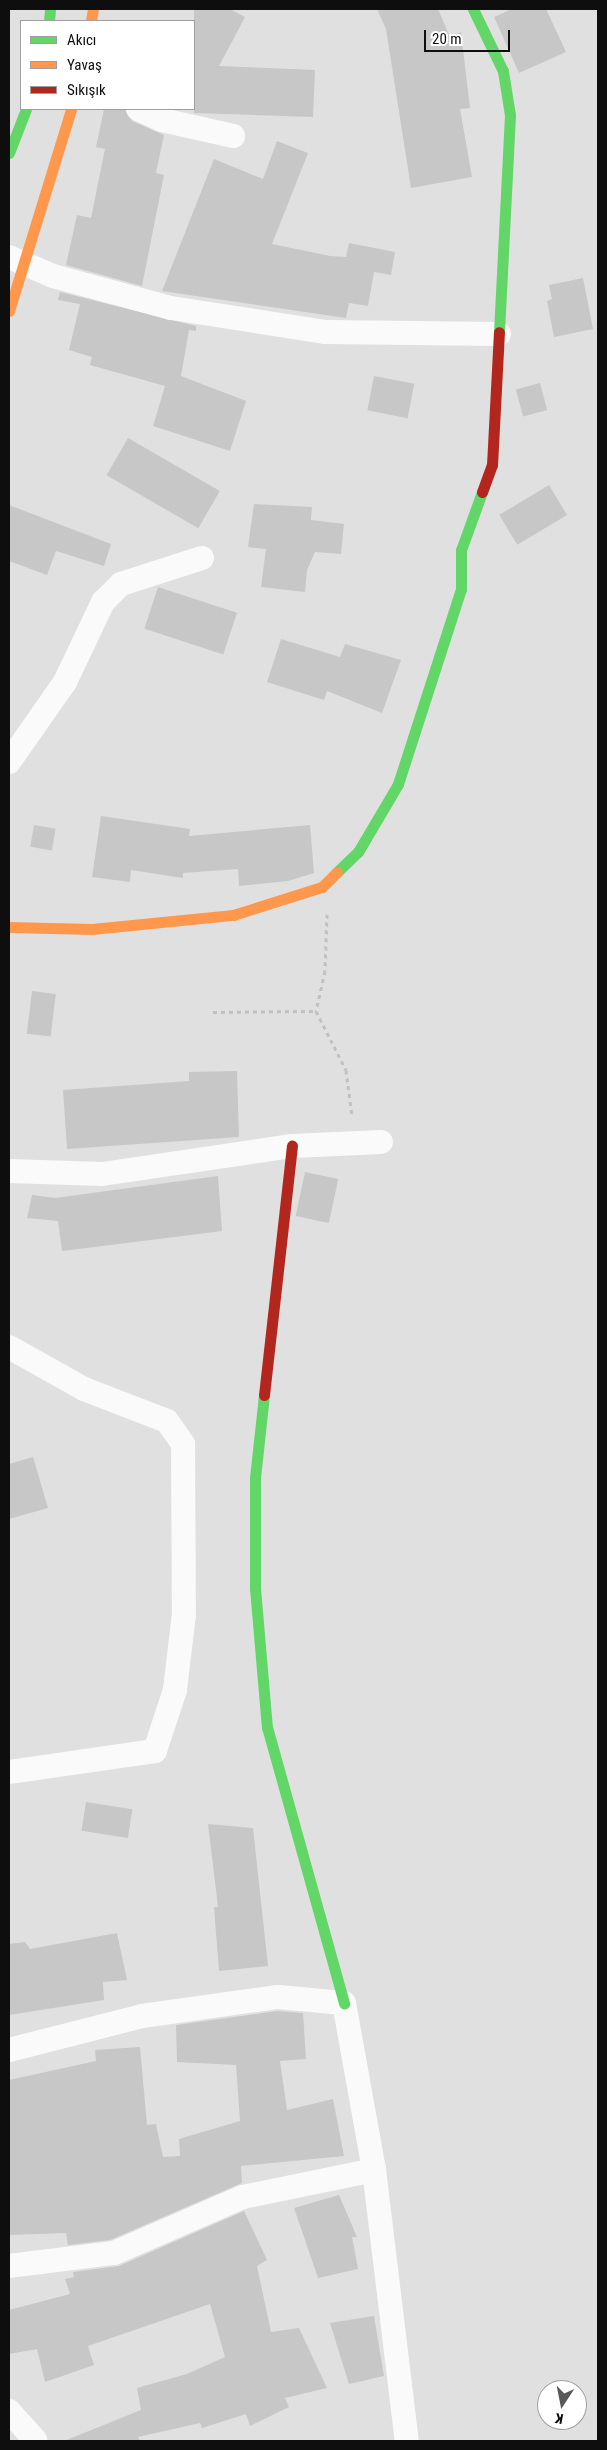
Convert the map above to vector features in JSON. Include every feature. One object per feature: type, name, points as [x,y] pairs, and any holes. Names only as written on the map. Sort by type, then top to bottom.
[{"type":"street","points":[[9,927],[92,930],[233,915],[322,887],[358,852],[398,784],[458,598],[462,550],[492,465],[510,115],[503,71],[473,9]]},
{"type":"street","points":[[9,153],[26,110]]},
{"type":"street","points":[[9,311],[17,261],[71,110]]},
{"type":"street","points":[[140,110],[162,120],[233,136]]},
{"type":"street","points":[[17,261],[171,308],[326,332],[499,334]]},
{"type":"street","points":[[9,762],[64,682],[103,602],[120,584],[202,558]]},
{"type":"street","points":[[9,1172],[102,1174],[292,1146],[381,1142]]},
{"type":"street","points":[[292,1146],[255,1478],[255,1588],[267,1727],[310,1894],[344,2004],[374,2170],[407,2441]]},
{"type":"street","points":[[9,1348],[84,1389],[167,1421],[183,1444],[184,1604],[175,1690],[154,1751],[9,1772]]},
{"type":"street","points":[[9,2050],[162,2013],[278,1997],[344,2004]]},
{"type":"street","points":[[9,2266],[114,2253],[243,2197],[374,2170]]},
{"type":"street","points":[[9,2411],[36,2441]]},
{"type":"path","points":[[322,887],[330,927],[316,1011],[346,1070],[355,1143]]},
{"type":"path","points":[[212,1012],[316,1011]]},
{"type":"building","points":[[194,9],[230,9],[245,17],[219,66],[315,70],[313,117],[194,113]]},
{"type":"building","points":[[377,9],[438,9],[450,37],[461,32],[470,108],[460,109],[472,177],[411,188],[386,29]]},
{"type":"building","points":[[512,9],[546,9],[566,52],[519,73],[494,17]]},
{"type":"building","points":[[104,110],[126,110],[132,121],[164,135],[156,173],[164,175],[142,286],[66,265],[77,215],[91,218],[105,149],[96,147]]},
{"type":"building","points":[[277,141],[308,153],[272,244],[330,256],[346,257],[349,243],[395,252],[391,275],[374,272],[368,306],[349,303],[346,318],[162,291],[214,159],[263,179]]},
{"type":"building","points":[[583,278],[593,329],[554,337],[547,301],[552,299],[549,285]]},
{"type":"building","points":[[60,292],[196,326],[196,331],[189,330],[181,376],[246,401],[230,451],[153,426],[165,386],[90,365],[92,357],[69,350],[80,304],[58,300]]},
{"type":"building","points":[[374,376],[414,384],[408,418],[367,410]]},
{"type":"building","points":[[540,383],[547,410],[523,417],[516,389]]},
{"type":"building","points":[[128,438],[220,491],[198,528],[106,475]]},
{"type":"building","points":[[549,485],[567,515],[517,545],[499,515]]},
{"type":"building","points":[[254,504],[312,507],[311,520],[344,524],[341,554],[315,552],[307,570],[305,592],[261,587],[266,549],[248,547]]},
{"type":"building","points":[[9,505],[111,544],[104,566],[56,551],[47,575],[9,561]]},
{"type":"building","points":[[158,587],[237,613],[223,654],[144,629]]},
{"type":"building","points":[[281,639],[340,657],[345,644],[401,660],[382,713],[327,691],[324,700],[267,682]]},
{"type":"building","points":[[101,816],[190,829],[189,836],[310,825],[314,873],[288,881],[239,886],[238,869],[183,873],[183,878],[131,870],[130,882],[92,877]]},
{"type":"building","points":[[34,825],[56,829],[52,850],[30,847]]},
{"type":"building","points":[[32,991],[56,994],[51,1037],[27,1034]]},
{"type":"building","points":[[237,1071],[239,1137],[67,1149],[63,1090],[189,1081],[189,1072]]},
{"type":"building","points":[[305,1172],[338,1179],[329,1223],[296,1216]]},
{"type":"building","points":[[218,1176],[222,1231],[62,1251],[58,1221],[27,1218],[32,1195],[55,1198]]},
{"type":"building","points":[[33,1457],[48,1508],[9,1519],[9,1464]]},
{"type":"building","points":[[86,1802],[132,1809],[128,1838],[81,1831]]},
{"type":"building","points":[[208,1824],[253,1828],[268,1966],[219,1971],[214,1907],[218,1907]]},
{"type":"building","points":[[117,1933],[127,1980],[103,1982],[104,2000],[9,2015],[9,1944],[25,1942],[30,1949]]},
{"type":"building","points":[[277,2011],[303,2013],[306,2059],[280,2061],[287,2110],[333,2099],[344,2156],[241,2166],[242,2183],[110,2240],[68,2245],[66,2233],[9,2235],[9,2080],[96,2061],[95,2050],[140,2047],[147,2125],[156,2124],[163,2157],[180,2156],[179,2139],[240,2121],[236,2065],[177,2062],[176,2025]]},
{"type":"building","points":[[339,2195],[357,2237],[352,2237],[358,2269],[318,2278],[294,2208]]},
{"type":"building","points":[[244,2211],[267,2260],[257,2266],[271,2332],[299,2328],[327,2388],[285,2398],[289,2407],[250,2426],[246,2414],[202,2428],[200,2423],[138,2437],[140,2441],[64,2441],[141,2410],[137,2388],[187,2374],[225,2357],[210,2304],[88,2346],[94,2365],[45,2382],[37,2349],[9,2354],[9,2310],[70,2294],[65,2279],[74,2277],[73,2272],[119,2266]]},
{"type":"building","points":[[374,2316],[384,2376],[349,2384],[330,2323]]},
{"type":"traffic: fast","points":[[49,20],[50,9]]},
{"type":"traffic: fast","points":[[473,9],[503,71],[510,115],[499,332]]},
{"type":"traffic: fast","points":[[9,153],[26,110]]},
{"type":"traffic: fast","points":[[337,872],[358,852],[398,784],[461,589],[461,550],[482,492]]},
{"type":"traffic: fast","points":[[264,1395],[255,1478],[255,1588],[267,1727],[344,2003]]},
{"type":"traffic: slow","points":[[91,20],[93,9]]},
{"type":"traffic: slow","points":[[9,311],[71,110]]},
{"type":"traffic: slow","points":[[9,927],[92,929],[233,915],[322,887],[337,872]]},
{"type":"traffic: jam","points":[[482,492],[492,465],[499,332]]},
{"type":"traffic: jam","points":[[264,1395],[292,1146]]}]
